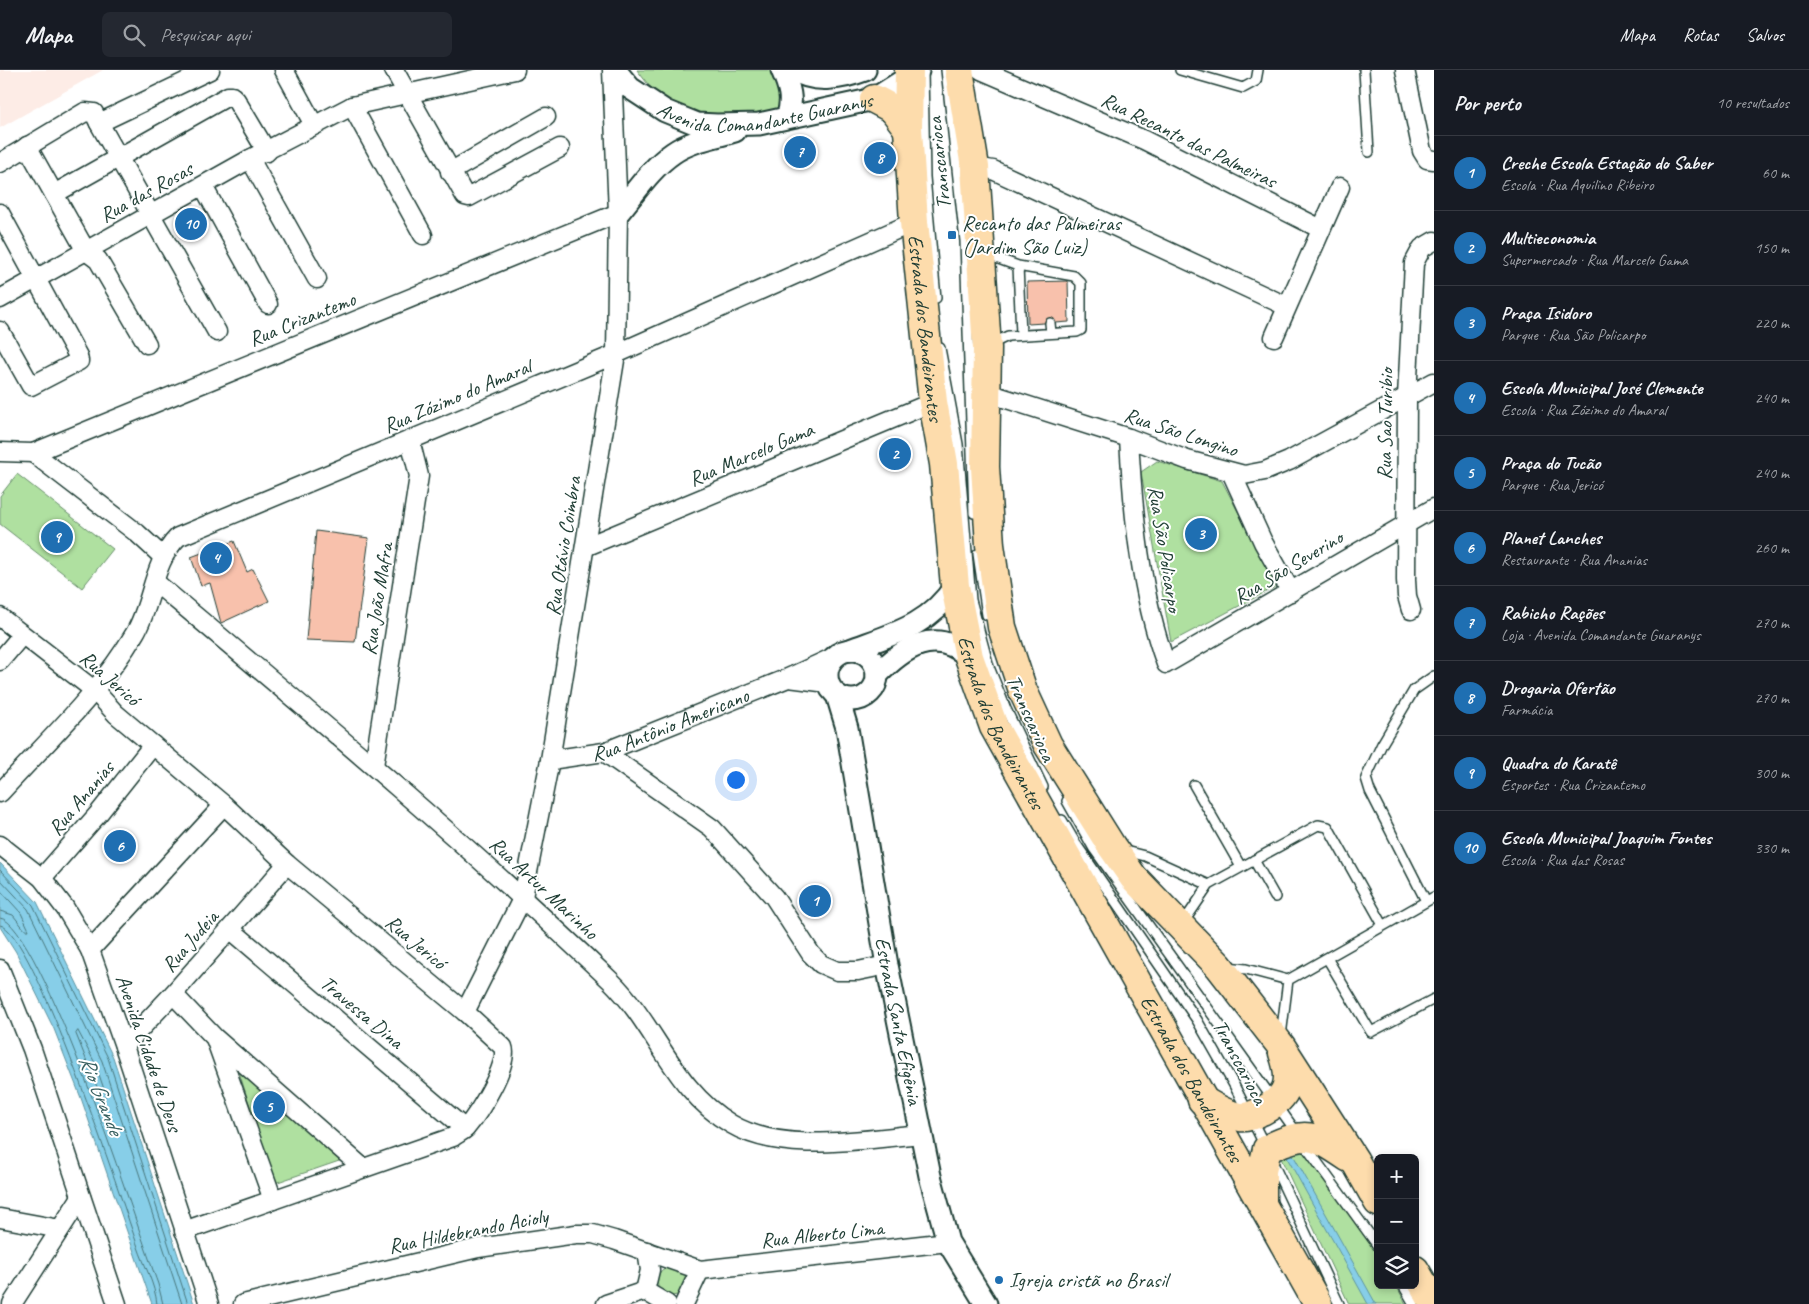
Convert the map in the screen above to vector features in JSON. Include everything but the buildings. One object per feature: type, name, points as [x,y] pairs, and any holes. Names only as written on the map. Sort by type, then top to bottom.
[{"type":"main road","name":"Estrada dos Bandeirantes","points":[[959,70],[975,167],[987,348],[988,393],[985,467],[990,545],[1002,627],[1023,691],[1048,745],[1133,878],[1219,966],[1281,1046],[1355,1161],[1376,1199]]},
{"type":"main road","name":"Estrada dos Bandeirantes","points":[[915,72],[908,128],[914,222],[933,402],[944,464],[955,586],[969,657],[994,727],[1202,1100],[1231,1146],[1318,1304]]},
{"type":"main road","points":[[874,99],[893,109],[908,128]]},
{"type":"main road","points":[[1202,1100],[1223,1112],[1249,1117],[1275,1103],[1286,1091],[1289,1081],[1289,1070],[1281,1046]]},
{"type":"main road","points":[[1262,1205],[1262,1172],[1267,1149],[1299,1136],[1315,1138],[1355,1161]]},
{"type":"main road","points":[[1419,1277],[1434,1303]]},
{"type":"street","points":[[99,123],[210,70]]},
{"type":"street","points":[[284,70],[314,125]]},
{"type":"street","points":[[394,70],[461,192],[469,197],[560,148]]},
{"type":"street","name":"Rua das Rosas","points":[[0,299],[250,159],[267,152],[352,106],[409,95],[515,70]]},
{"type":"street","name":"Avenida Comandante Guaranys","points":[[613,70],[630,88],[664,111],[686,121],[717,125],[760,124],[874,99],[915,72]]},
{"type":"street","name":"Rua Otávio Coimbra","points":[[465,1012],[523,897],[550,760],[586,547],[616,354],[618,213],[613,70]]},
{"type":"street","points":[[782,70],[788,84],[791,101],[788,117]]},
{"type":"street","points":[[794,70],[807,76],[837,78],[865,70]]},
{"type":"street","name":"Rua Recanto das Palmeiras","points":[[981,70],[1144,140],[1321,229]]},
{"type":"street","points":[[1405,70],[1430,158]]},
{"type":"street","points":[[823,77],[815,84],[814,95],[822,105],[835,108]]},
{"type":"street","points":[[54,194],[222,98],[232,96],[267,152]]},
{"type":"street","points":[[352,106],[423,235]]},
{"type":"street","points":[[0,164],[85,112],[94,113],[217,332]]},
{"type":"street","points":[[450,172],[546,117]]},
{"type":"street","points":[[618,213],[662,162],[674,152],[690,144],[760,124]]},
{"type":"street","points":[[27,146],[86,251],[98,260],[148,344]]},
{"type":"street","points":[[250,159],[316,279]]},
{"type":"street","points":[[975,167],[993,170],[1286,306]]},
{"type":"street","points":[[203,186],[268,304]]},
{"type":"street","points":[[1274,337],[1286,306],[1340,187]]},
{"type":"street","points":[[0,213],[78,356],[78,360],[31,386],[0,331]]},
{"type":"street","name":"Rua Crizantemo","points":[[0,452],[33,453],[618,213]]},
{"type":"street","name":"Rua Zózimo do Amaral","points":[[0,793],[94,690],[136,632],[155,582],[162,556],[169,546],[186,532],[616,354],[914,222]]},
{"type":"street","name":"Rua Sao Turibio","points":[[1411,610],[1407,596],[1406,580],[1407,397],[1414,263],[1422,248],[1431,242]]},
{"type":"street","name":"Rua São Longino","points":[[988,393],[1129,438],[1187,460],[1244,475],[1265,471],[1289,461],[1434,382]]},
{"type":"street","name":"Rua Marcelo Gama","points":[[586,547],[933,402]]},
{"type":"street","name":"Rua São Policarpo","points":[[1129,438],[1132,500],[1143,573],[1152,617],[1166,664]]},
{"type":"street","name":"Rua João Mafra","points":[[374,766],[419,476],[410,440]]},
{"type":"street","points":[[33,453],[137,533],[162,556]]},
{"type":"street","points":[[1231,472],[1263,542],[1290,592]]},
{"type":"street","name":"Rua São Severino","points":[[1166,664],[1434,508]]},
{"type":"street","name":"Rua Artur Marinho","points":[[155,582],[374,766],[523,897],[616,986],[640,1016],[687,1086],[709,1110],[732,1125],[754,1135],[778,1141],[848,1141],[921,1134]]},
{"type":"street","name":"Rua Antônio Americano","points":[[550,760],[604,752],[913,626],[940,606],[955,586]]},
{"type":"street","name":"Rua Jericó","points":[[0,618],[94,690],[116,714],[224,805],[287,864],[465,1012],[503,1047],[505,1052],[505,1061],[483,1103],[465,1129],[436,1144],[184,1231]]},
{"type":"street","points":[[0,661],[22,635]]},
{"type":"street","points":[[877,675],[895,656],[918,645],[937,641],[950,643],[969,657]]},
{"type":"street","points":[[847,728],[875,684],[877,675],[876,667],[866,654],[843,653],[828,668],[832,689],[851,700],[866,696]]},
{"type":"street","name":"Rua Antônio Americano","points":[[788,678],[832,689]]},
{"type":"street","name":"Estrada Santa Efigênia","points":[[832,689],[847,728],[887,965],[921,1134],[940,1216],[948,1242],[986,1304]]},
{"type":"street","name":"Rua Ananias","points":[[42,878],[99,813],[153,745]]},
{"type":"street","points":[[604,752],[712,828],[774,897],[811,954],[822,964],[837,970],[858,971],[887,965]]},
{"type":"street","points":[[90,950],[224,805]]},
{"type":"street","name":"Avenida Cidade de Deus","points":[[0,845],[42,878],[65,908],[90,950],[124,1046],[209,1304]]},
{"type":"street","name":"Rua Judeia","points":[[124,1046],[173,994],[287,864]]},
{"type":"street","name":"Travessa Dina","points":[[230,929],[465,1129]]},
{"type":"street","points":[[0,969],[32,1049],[117,1304]]},
{"type":"street","points":[[173,994],[215,1038],[363,1168]]},
{"type":"street","points":[[215,1038],[273,1200]]},
{"type":"street","points":[[12,1304],[81,1197]]},
{"type":"street","points":[[0,1218],[60,1229]]},
{"type":"street","name":"Rua Hildebrando Acioly","points":[[243,1304],[478,1248],[556,1236],[593,1234],[700,1270]]},
{"type":"street","name":"Rua Alberto Lima","points":[[700,1270],[948,1242]]},
{"type":"street","points":[[645,1291],[650,1270],[647,1251]]},
{"type":"street","points":[[684,1304],[700,1270]]},
{"type":"street","points":[[606,1304],[645,1291],[667,1304]]},
{"type":"lane","name":"Transcarioca","points":[[946,70],[965,241],[975,524]]},
{"type":"lane","points":[[1180,70],[1243,88],[1256,81],[1258,70]]},
{"type":"lane","points":[[1364,70],[1369,152]]},
{"type":"lane","name":"Transcarioca","points":[[915,72],[937,310]]},
{"type":"lane","points":[[980,251],[995,259],[1018,266],[1074,276],[1081,283],[1081,330],[1077,332],[1021,334],[1000,338],[987,348]]},
{"type":"lane","points":[[1018,266],[1021,334]]},
{"type":"lane","points":[[1047,270],[1048,282]]},
{"type":"lane","points":[[1050,323],[1051,333]]},
{"type":"lane","name":"Transcarioca","points":[[939,338],[958,444],[971,600],[989,667],[1006,709],[1048,796]]},
{"type":"lane","points":[[977,542],[982,591],[990,629]]},
{"type":"lane","points":[[1219,966],[1246,969],[1288,980],[1430,899],[1370,791],[1366,778],[1382,744],[1414,690],[1434,676]]},
{"type":"lane","points":[[1194,785],[1241,867]]},
{"type":"lane","name":"Transcarioca","points":[[1064,794],[1094,849],[1377,1244]]},
{"type":"lane","name":"Transcarioca","points":[[1057,812],[1076,844],[1197,1020],[1234,1084],[1249,1117],[1267,1149],[1339,1304]]},
{"type":"lane","points":[[1180,926],[1209,885],[1318,825],[1324,824],[1328,827],[1347,858],[1383,925]]},
{"type":"lane","points":[[1112,847],[1144,856],[1209,885]]},
{"type":"lane","points":[[1254,860],[1275,896]]},
{"type":"lane","points":[[1327,958],[1371,1032],[1434,999]]},
{"type":"lane","points":[[1281,1046],[1288,980]]},
{"type":"lane","points":[[1405,1289],[1414,1304]]},
{"type":"shaded area","points":[[0,70],[103,70],[0,128]]},
{"type":"green space","points":[[637,70],[777,70],[781,114],[693,115],[661,101]]},
{"type":"green space","points":[[1157,461],[1222,481],[1277,586],[1171,642],[1141,472]]},
{"type":"green space","points":[[17,474],[113,549],[82,588],[0,524],[0,496]]},
{"type":"green space","points":[[233,1054],[342,1160],[275,1183]]},
{"type":"green space","points":[[1296,1141],[1374,1249],[1374,1289],[1398,1289],[1406,1304],[1349,1304],[1279,1154]]},
{"type":"green space","points":[[672,1266],[683,1270],[687,1281],[683,1292],[672,1296],[661,1292],[657,1281],[661,1270]]},
{"type":"water","name":"Rio Grande","points":[[0,863],[37,902],[113,1057],[194,1304],[152,1304],[81,1098],[54,1029],[16,952],[0,927]]},
{"type":"water","points":[[1291,1151],[1376,1304],[1368,1304],[1285,1154]]},
{"type":"place","name":"Rabicho Rações","points":[[800,152]]},
{"type":"place","name":"Drogaria Ofertão","points":[[880,158]]},
{"type":"place","name":"Escola Municipal Joaquim Fontes","points":[[191,224]]},
{"type":"place","name":"Recanto das Palmeiras (Jardim São Luiz)","points":[[952,235]]},
{"type":"place","name":"Multieconomia","points":[[895,454]]},
{"type":"place","name":"Praça Isidoro","points":[[1201,534]]},
{"type":"place","name":"Quadra do Karatê","points":[[57,537]]},
{"type":"place","name":"Escola Municipal José Clemente","points":[[216,558]]},
{"type":"place","name":"Planet Lanches","points":[[120,846]]},
{"type":"place","name":"Creche Escola Estação do Saber","points":[[815,901]]},
{"type":"place","name":"Praça do Tucão","points":[[269,1107]]},
{"type":"place","name":"Igreja cristã no Brasil","points":[[999,1280]]}]
